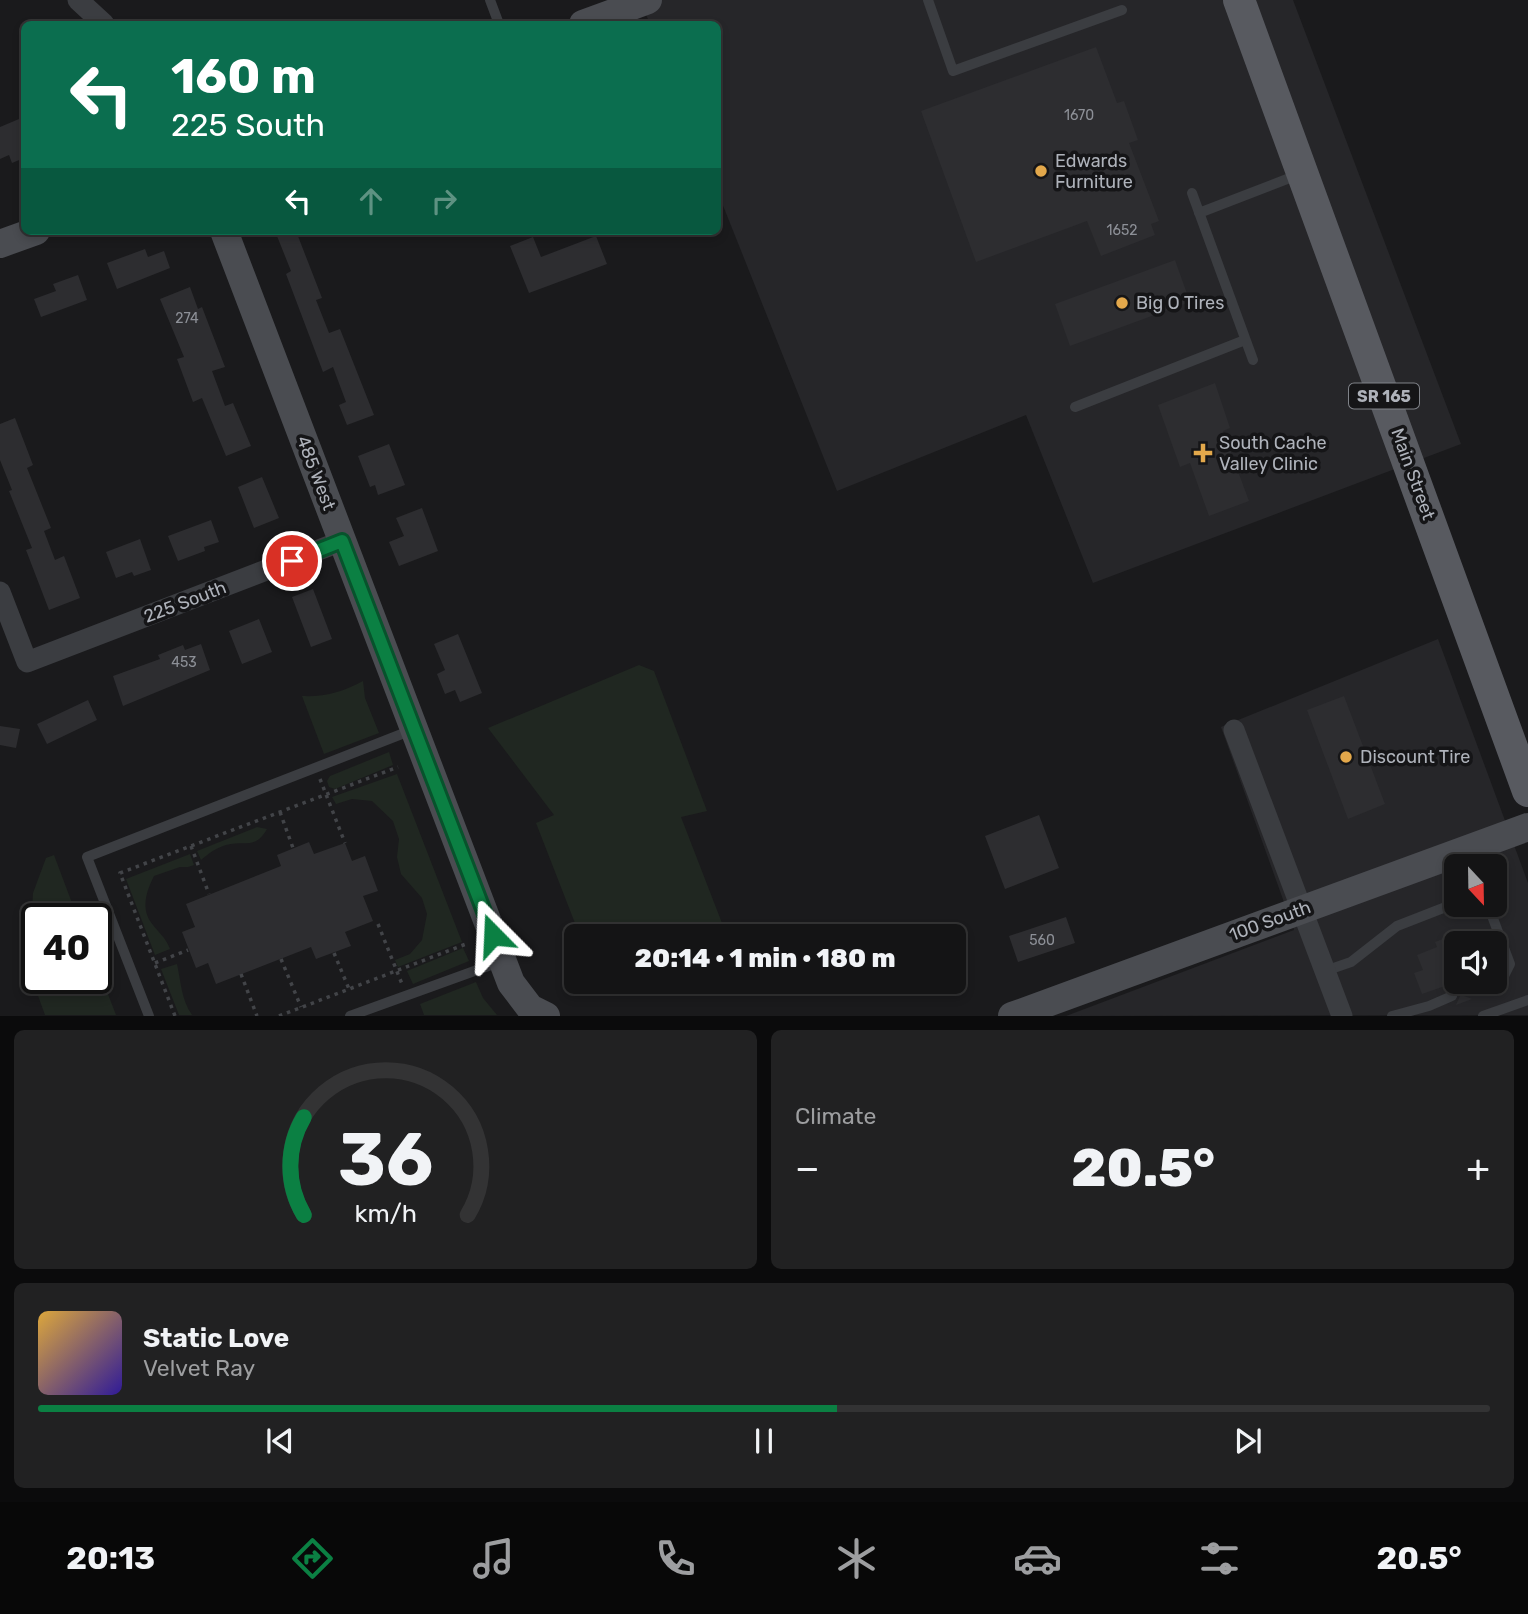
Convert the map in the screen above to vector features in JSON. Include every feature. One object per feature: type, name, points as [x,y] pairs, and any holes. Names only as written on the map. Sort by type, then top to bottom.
[{"type":"main road","name":"Main Street","points":[[1239,0],[1528,791]]},
{"type":"street","points":[[78,0],[101,21]]},
{"type":"street","points":[[591,21],[648,0]]},
{"type":"street","points":[[0,244],[25,235]]},
{"type":"street","name":"485 West","points":[[226,235],[502,961],[511,983],[530,1008],[545,1016]]},
{"type":"street","name":"225 South","points":[[0,592],[27,662],[342,541]]},
{"type":"street","points":[[1234,730],[1342,1016]]},
{"type":"street","name":"100 South","points":[[1012,1016],[1528,827]]},
{"type":"lane","points":[[490,0],[498,21]]},
{"type":"lane","points":[[928,0],[953,71],[1122,10]]},
{"type":"lane","points":[[1199,212],[1303,173]]},
{"type":"lane","points":[[1192,193],[1253,360]]},
{"type":"lane","points":[[1075,407],[1245,340]]},
{"type":"lane","points":[[149,1016],[87,857],[414,729]]},
{"type":"lane","points":[[1325,971],[1352,961],[1397,926],[1444,908]]},
{"type":"lane","points":[[350,1016],[502,961]]},
{"type":"lane","points":[[1392,1016],[1429,1006],[1452,996]]},
{"type":"lane","points":[[1483,1016],[1528,1000]]},
{"type":"path","points":[[175,1016],[120,873],[398,767]]},
{"type":"path","points":[[320,778],[345,843]]},
{"type":"path","points":[[280,812],[293,848]]},
{"type":"path","points":[[191,846],[209,894]]},
{"type":"path","points":[[378,924],[402,986]]},
{"type":"path","points":[[279,1016],[466,944]]},
{"type":"path","points":[[155,963],[188,950]]},
{"type":"path","points":[[334,953],[349,989]]},
{"type":"path","points":[[281,959],[301,1007]]},
{"type":"path","points":[[241,974],[257,1016]]},
{"type":"shaded area","points":[[640,0],[1293,0],[1461,444],[1093,583],[1026,415],[837,491],[721,201],[721,21],[649,21]]},
{"type":"shaded area","points":[[1438,639],[1528,883],[1528,1015],[1066,1016],[1294,930],[1221,727]]},
{"type":"shaded area","points":[[639,665],[654,671],[707,811],[681,817],[722,924],[575,924],[536,823],[554,815],[488,728]]},
{"type":"shaded area","points":[[363,681],[365,698],[379,733],[324,754],[302,696],[334,693]]},
{"type":"shaded area","points":[[389,752],[393,765],[335,789],[329,787],[327,781],[330,776]]},
{"type":"shaded area","points":[[397,774],[462,942],[398,967],[395,960],[410,954],[422,940],[427,914],[422,898],[401,874],[397,857],[399,839],[393,821],[372,801],[352,799],[336,804],[332,797]]},
{"type":"shaded area","points":[[257,827],[267,829],[258,840],[222,846],[201,860],[197,851]]},
{"type":"shaded area","points":[[190,854],[194,865],[154,876],[149,888],[145,907],[149,919],[170,949],[155,955],[126,879]]},
{"type":"shaded area","points":[[54,855],[72,903],[32,903],[33,893],[46,858]]},
{"type":"shaded area","points":[[463,948],[469,961],[413,984],[407,971]]},
{"type":"shaded area","points":[[177,964],[183,997],[192,1015],[179,1015],[161,969]]},
{"type":"shaded area","points":[[476,982],[483,998],[497,1015],[424,1015],[420,1004]]},
{"type":"shaded area","points":[[37,994],[108,994],[116,1015],[45,1015]]},
{"type":"building","name":"Edwards Furniture","points":[[1096,47],[1117,103],[1124,101],[1138,140],[1129,143],[1159,221],[1151,224],[1155,235],[1101,256],[1087,221],[976,262],[921,111]]},
{"type":"building","points":[[19,119],[21,159],[12,163],[9,155],[0,159],[0,127]]},
{"type":"building","points":[[277,235],[298,235],[322,298],[316,300],[329,333],[340,329],[374,415],[347,425],[339,405],[346,402],[333,367],[323,372],[286,274],[291,271]]},
{"type":"building","points":[[596,236],[607,264],[529,293],[510,246],[533,237],[541,257]]},
{"type":"building","points":[[145,249],[148,257],[164,251],[170,268],[117,289],[107,263]]},
{"type":"building","name":"Big O Tires","points":[[1175,260],[1190,302],[1070,346],[1055,304]]},
{"type":"building","points":[[78,275],[87,300],[41,317],[34,299],[56,291],[53,284]]},
{"type":"building","points":[[190,287],[198,309],[202,307],[225,367],[212,371],[225,406],[233,403],[251,446],[226,456],[202,398],[193,402],[177,359],[184,357],[160,299]]},
{"type":"building","name":"South Cache Valley Clinic","points":[[1215,383],[1230,428],[1223,431],[1249,501],[1209,516],[1190,463],[1180,467],[1158,405]]},
{"type":"building","points":[[15,418],[33,465],[27,468],[51,528],[44,531],[55,560],[64,556],[80,598],[49,610],[26,550],[32,548],[9,491],[12,490],[0,460],[0,424]]},
{"type":"building","points":[[389,444],[405,485],[378,495],[375,485],[370,487],[358,456]]},
{"type":"building","points":[[262,477],[279,518],[254,528],[238,487]]},
{"type":"building","points":[[422,508],[438,551],[399,566],[389,542],[404,536],[396,518]]},
{"type":"building","points":[[211,520],[219,542],[204,547],[205,551],[178,561],[168,536]]},
{"type":"building","points":[[140,539],[151,570],[134,576],[132,572],[116,578],[106,552]]},
{"type":"building","points":[[313,589],[332,639],[311,647],[292,597]]},
{"type":"building","points":[[259,619],[272,652],[242,664],[229,631]]},
{"type":"building","points":[[458,634],[482,693],[460,702],[455,690],[445,694],[437,674],[445,670],[434,644]]},
{"type":"building","points":[[201,644],[210,670],[123,706],[113,676],[160,659],[158,655],[183,645],[185,650]]},
{"type":"building","name":"Discount Tire","points":[[1344,696],[1385,804],[1348,819],[1307,710]]},
{"type":"building","points":[[88,700],[97,720],[47,744],[37,724]]},
{"type":"building","points":[[0,726],[20,729],[16,748],[0,745]]},
{"type":"building","points":[[1039,815],[1059,868],[1005,889],[985,836]]},
{"type":"building","points":[[309,842],[314,854],[345,843],[352,861],[365,856],[378,891],[363,896],[373,921],[345,932],[351,946],[316,959],[311,947],[216,984],[208,963],[196,968],[182,932],[195,927],[186,904],[281,866],[277,855]]},
{"type":"building","points":[[1066,917],[1075,943],[1018,962],[1009,936]]},
{"type":"building","points":[[1444,939],[1444,986],[1422,994],[1414,973],[1423,970],[1417,955],[1437,947],[1435,942]]},
{"type":"building","points":[[1459,994],[1462,994],[1472,999],[1456,1005]]},
{"type":"place","name":"Edwards Furniture","points":[[1041,171]]},
{"type":"place","name":"Big O Tires","points":[[1122,303]]},
{"type":"place","name":"South Cache Valley Clinic","points":[[1203,453]]},
{"type":"place","name":"Discount Tire","points":[[1346,757]]},
{"type":"route","points":[[292,561],[342,541],[493,935]]}]
